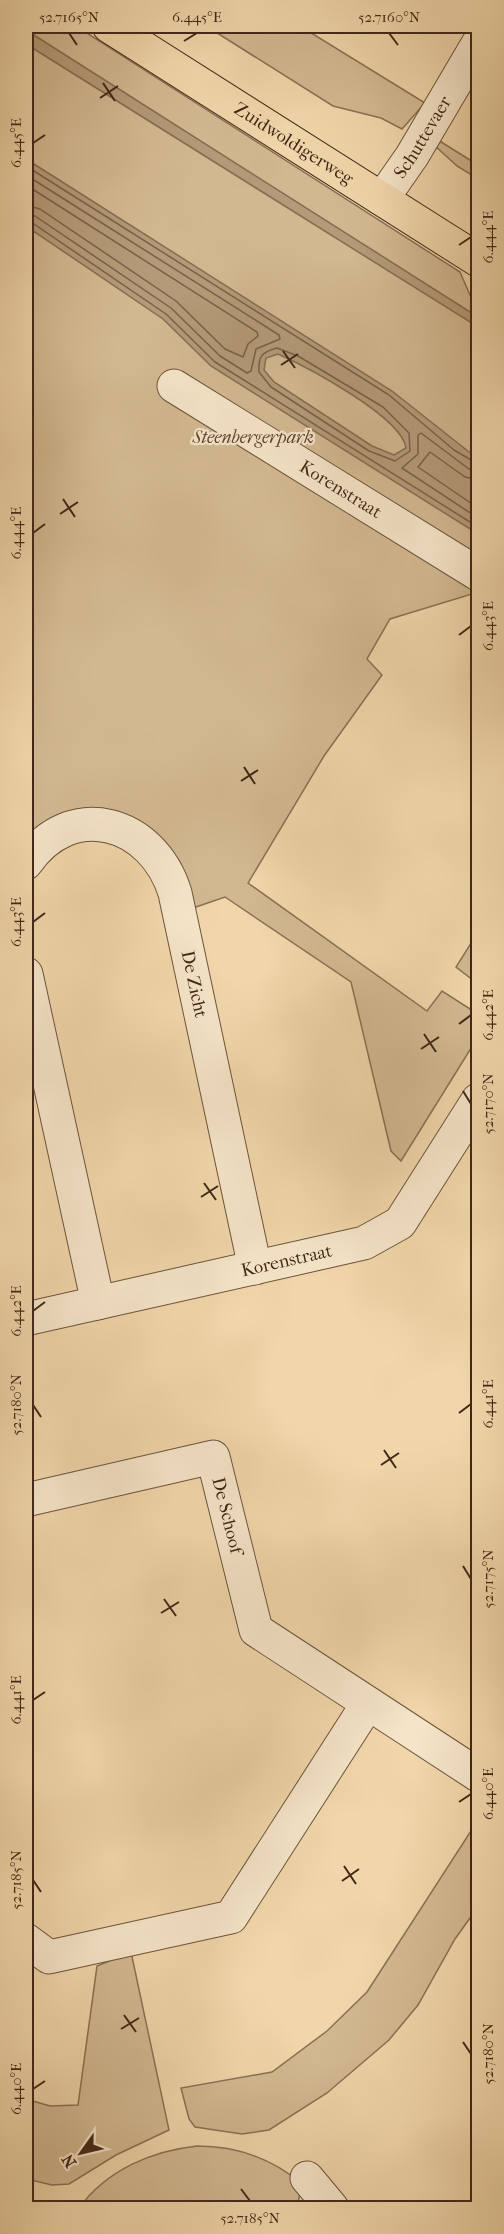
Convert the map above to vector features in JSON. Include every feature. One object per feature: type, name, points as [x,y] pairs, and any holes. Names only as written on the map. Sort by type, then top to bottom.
[{"type":"main road","name":"Zuidwoldigerweg","points":[[109,26],[478,260]]},
{"type":"street","name":"Schuttevaer","points":[[382,199],[412,156],[478,44]]},
{"type":"street","name":"Korenstraat","points":[[174,386],[478,574]]},
{"type":"street","name":"De Zicht","points":[[26,863],[47,840],[65,830],[100,825],[135,835],[150,846],[161,859],[175,893],[255,1268]]},
{"type":"street","points":[[26,974],[98,1303]]},
{"type":"street","name":"Korenstraat","points":[[26,1319],[364,1243],[400,1223],[478,1100]]},
{"type":"street","name":"De Schoof","points":[[26,1500],[213,1457],[255,1630],[478,1775]]},
{"type":"street","points":[[26,1940],[49,1957],[231,1917],[368,1705]]},
{"type":"street","points":[[307,2178],[332,2208]]},
{"type":"green space","name":"Steenbergerpark","points":[[26,26],[76,26],[460,272],[473,302],[478,305],[478,595],[475,593],[390,619],[367,659],[382,675],[324,756],[248,883],[427,1011],[442,991],[478,1014],[478,1037],[401,1161],[391,1151],[351,982],[225,897],[190,909],[148,832],[26,847]]},
{"type":"green space","points":[[206,26],[300,26],[425,103],[402,129],[381,118],[333,106]]},
{"type":"green space","points":[[438,140],[478,165],[478,179],[457,166],[434,145]]},
{"type":"green space","points":[[478,932],[478,984],[456,967]]},
{"type":"green space","points":[[478,1820],[478,1907],[455,1939],[418,2005],[389,2040],[327,2093],[269,2130],[242,2134],[195,2127],[189,2119],[181,2088],[272,2072],[327,2031],[367,1992]]},
{"type":"green space","points":[[131,1952],[169,2130],[116,2155],[69,2184],[52,2185],[26,2179],[26,2099],[50,2106],[78,2105],[97,1966]]},
{"type":"green space","points":[[197,2146],[240,2151],[265,2160],[290,2174],[301,2183],[298,2205],[300,2208],[79,2208],[103,2183],[131,2165],[163,2152]]},
{"type":"water","points":[[26,30],[478,317],[478,327],[26,44]]},
{"type":"water","points":[[26,159],[392,391],[478,459],[478,534],[211,366],[163,319],[26,226]],"holes":[[[278,354],[292,360],[371,408],[401,436],[406,448],[394,455],[372,446],[274,382],[264,370],[266,358]]]}]
